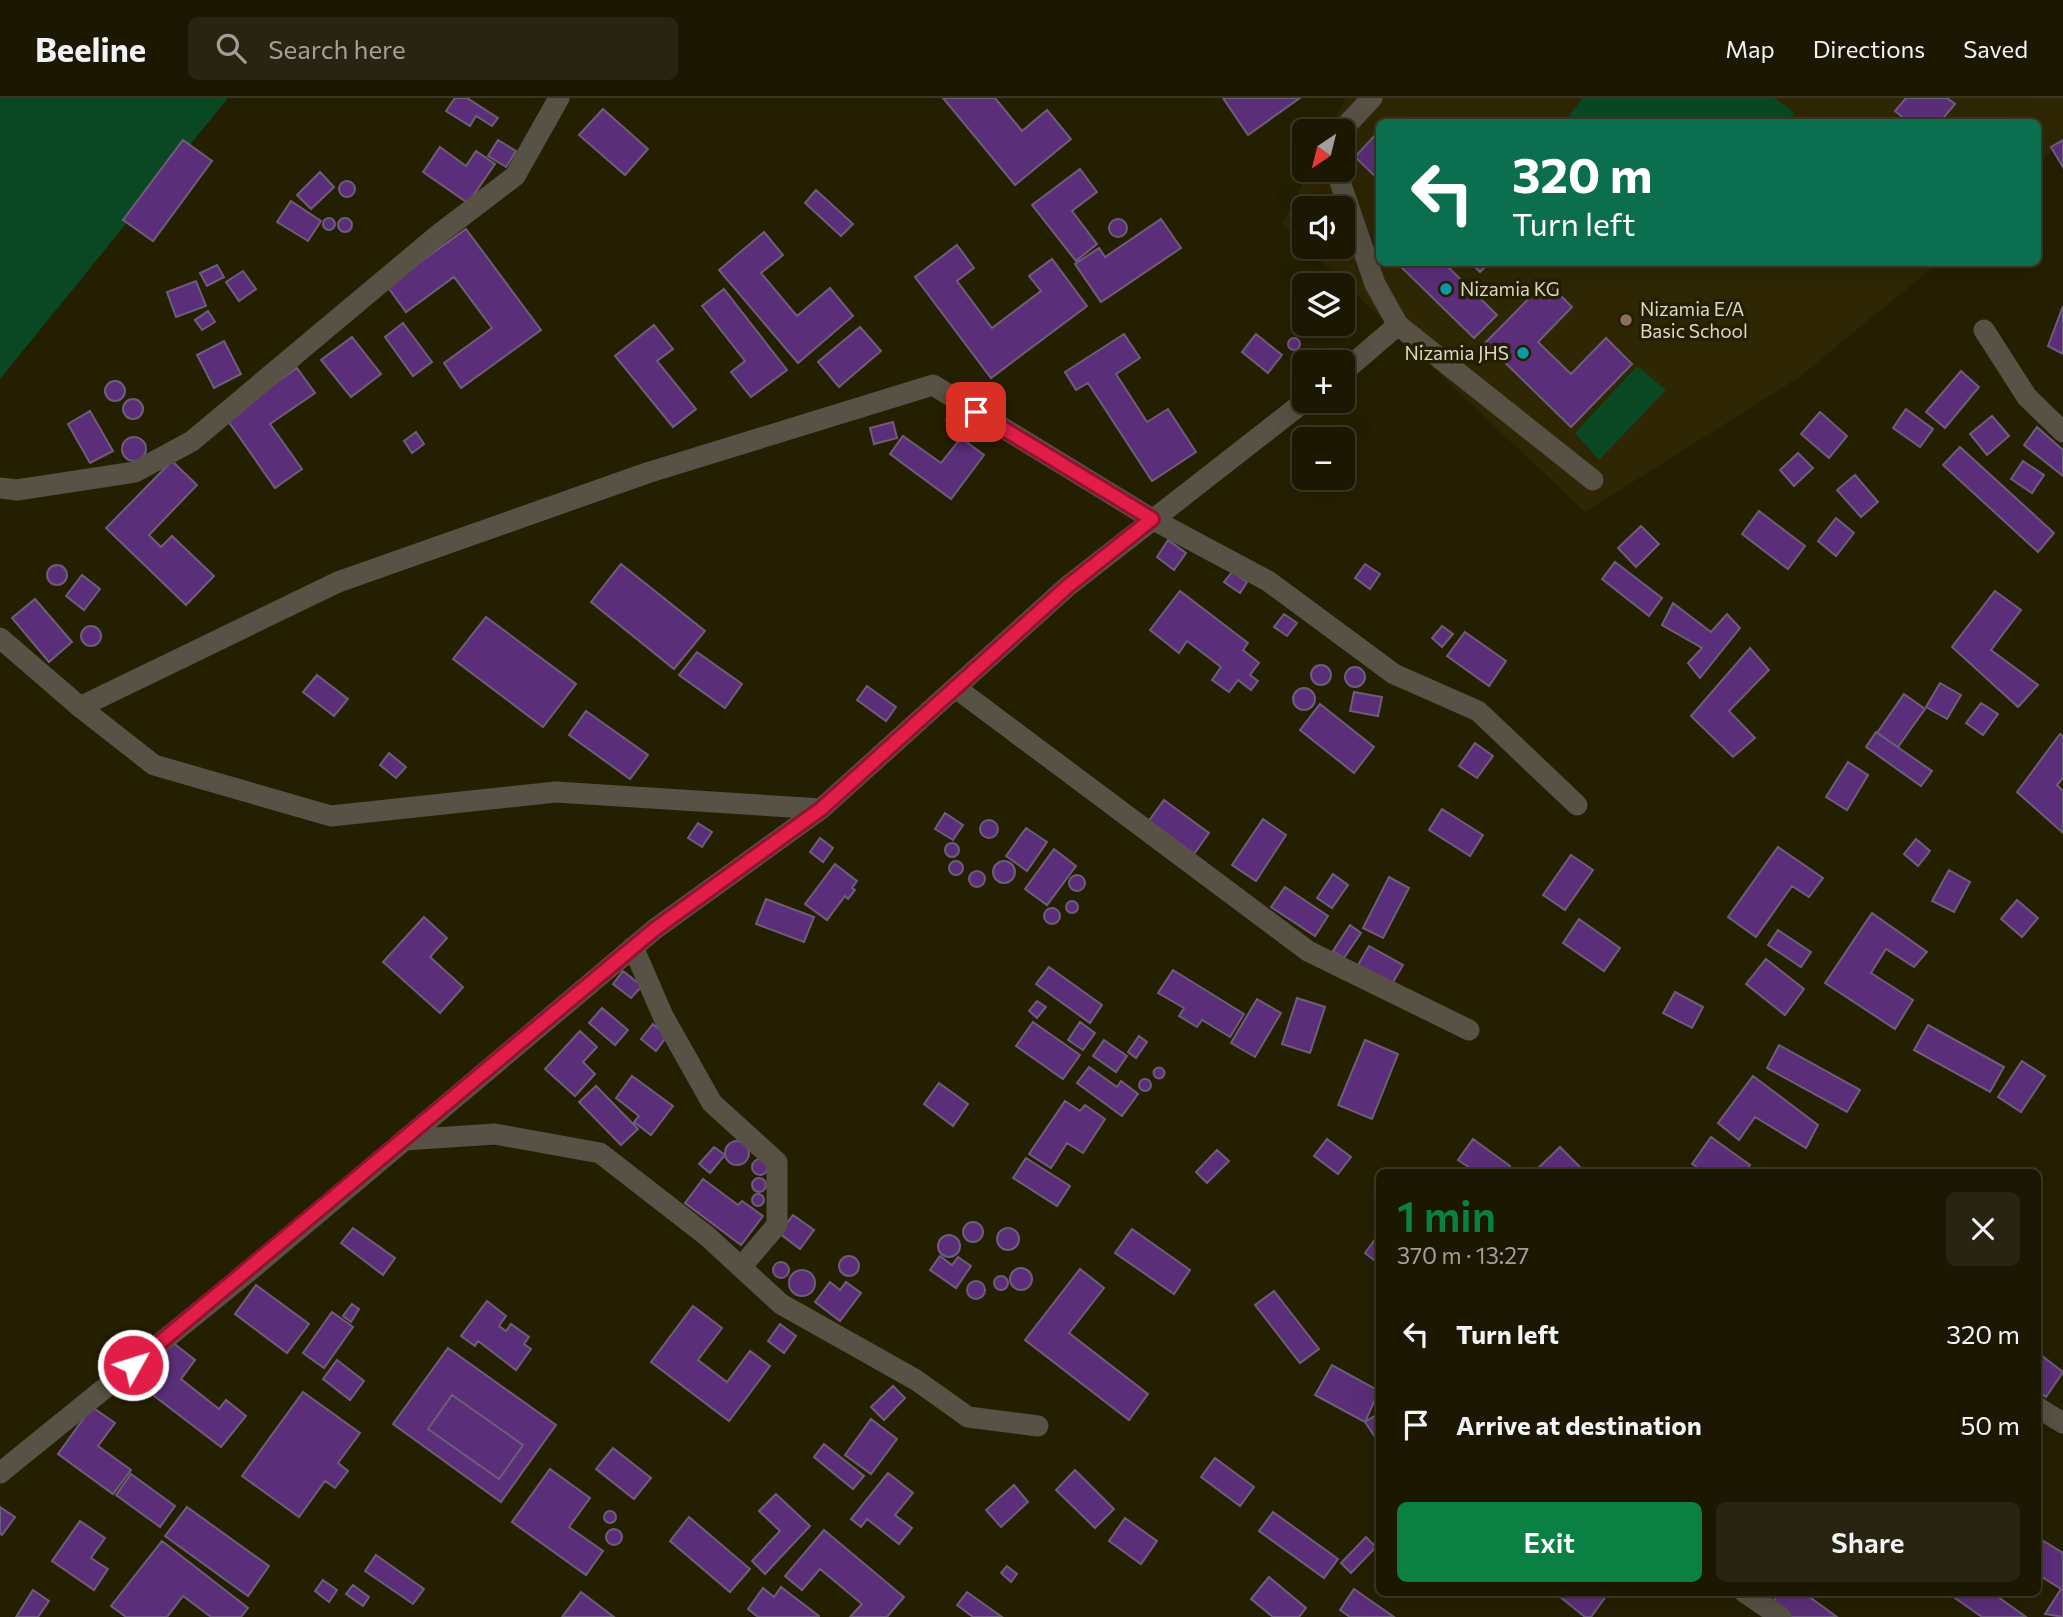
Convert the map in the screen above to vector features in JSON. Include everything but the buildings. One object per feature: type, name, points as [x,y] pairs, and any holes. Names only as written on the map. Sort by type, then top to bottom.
[{"type":"street","points":[[0,488],[17,490],[135,472],[192,441],[439,234],[514,176],[559,98]]},
{"type":"street","points":[[1352,119],[1372,98]]},
{"type":"street","points":[[1340,182],[1375,284],[1398,325],[1593,480]]},
{"type":"street","points":[[1355,362],[1398,325]]},
{"type":"street","points":[[1984,330],[2027,397],[2063,432]]},
{"type":"street","points":[[80,707],[338,582],[647,473],[933,385],[1152,519],[1268,581],[1394,674],[1478,711],[1577,804]]},
{"type":"street","points":[[0,1473],[633,947],[821,809],[1068,586],[1292,411]]},
{"type":"street","points":[[0,638],[80,707],[154,765],[331,816],[556,792],[821,809]]},
{"type":"street","points":[[956,688],[1308,951],[1469,1030]]},
{"type":"street","points":[[633,947],[663,1017],[712,1103],[777,1162],[776,1225],[742,1266]]},
{"type":"street","points":[[404,1140],[495,1135],[600,1153],[742,1266],[781,1304],[916,1380],[968,1417],[1038,1426]]},
{"type":"street","points":[[2041,1409],[2063,1423]]},
{"type":"street","points":[[1750,1596],[1781,1617]]},
{"type":"shaded area","name":"Nizamia E/A Basic School","points":[[1346,98],[2063,98],[2063,139],[2041,163],[2041,119],[1376,119],[1376,266],[1934,266],[1798,378],[1585,512],[1355,294],[1355,273],[1333,273],[1319,259],[1355,259],[1355,196],[1297,196],[1304,182],[1355,182],[1355,119],[1335,119]]},
{"type":"shaded area","name":"Nizamia E/A Basic School","points":[[1292,205],[1292,234],[1282,224]]},
{"type":"green space","points":[[0,98],[228,98],[0,379]]},
{"type":"green space","points":[[1583,98],[1774,98],[1795,113],[1789,119],[1566,119]]},
{"type":"green space","points":[[1637,366],[1666,390],[1599,460],[1575,433]]},
{"type":"place","name":"Nizamia KG","points":[[1446,289]]},
{"type":"place","name":"Nizamia E/A Basic School","points":[[1626,320]]},
{"type":"place","name":"Nizamia JHS","points":[[1523,353]]},
{"type":"route","points":[[133,1365],[248,1272],[609,966],[655,929],[821,809],[1068,586],[1152,519],[976,412]]}]
